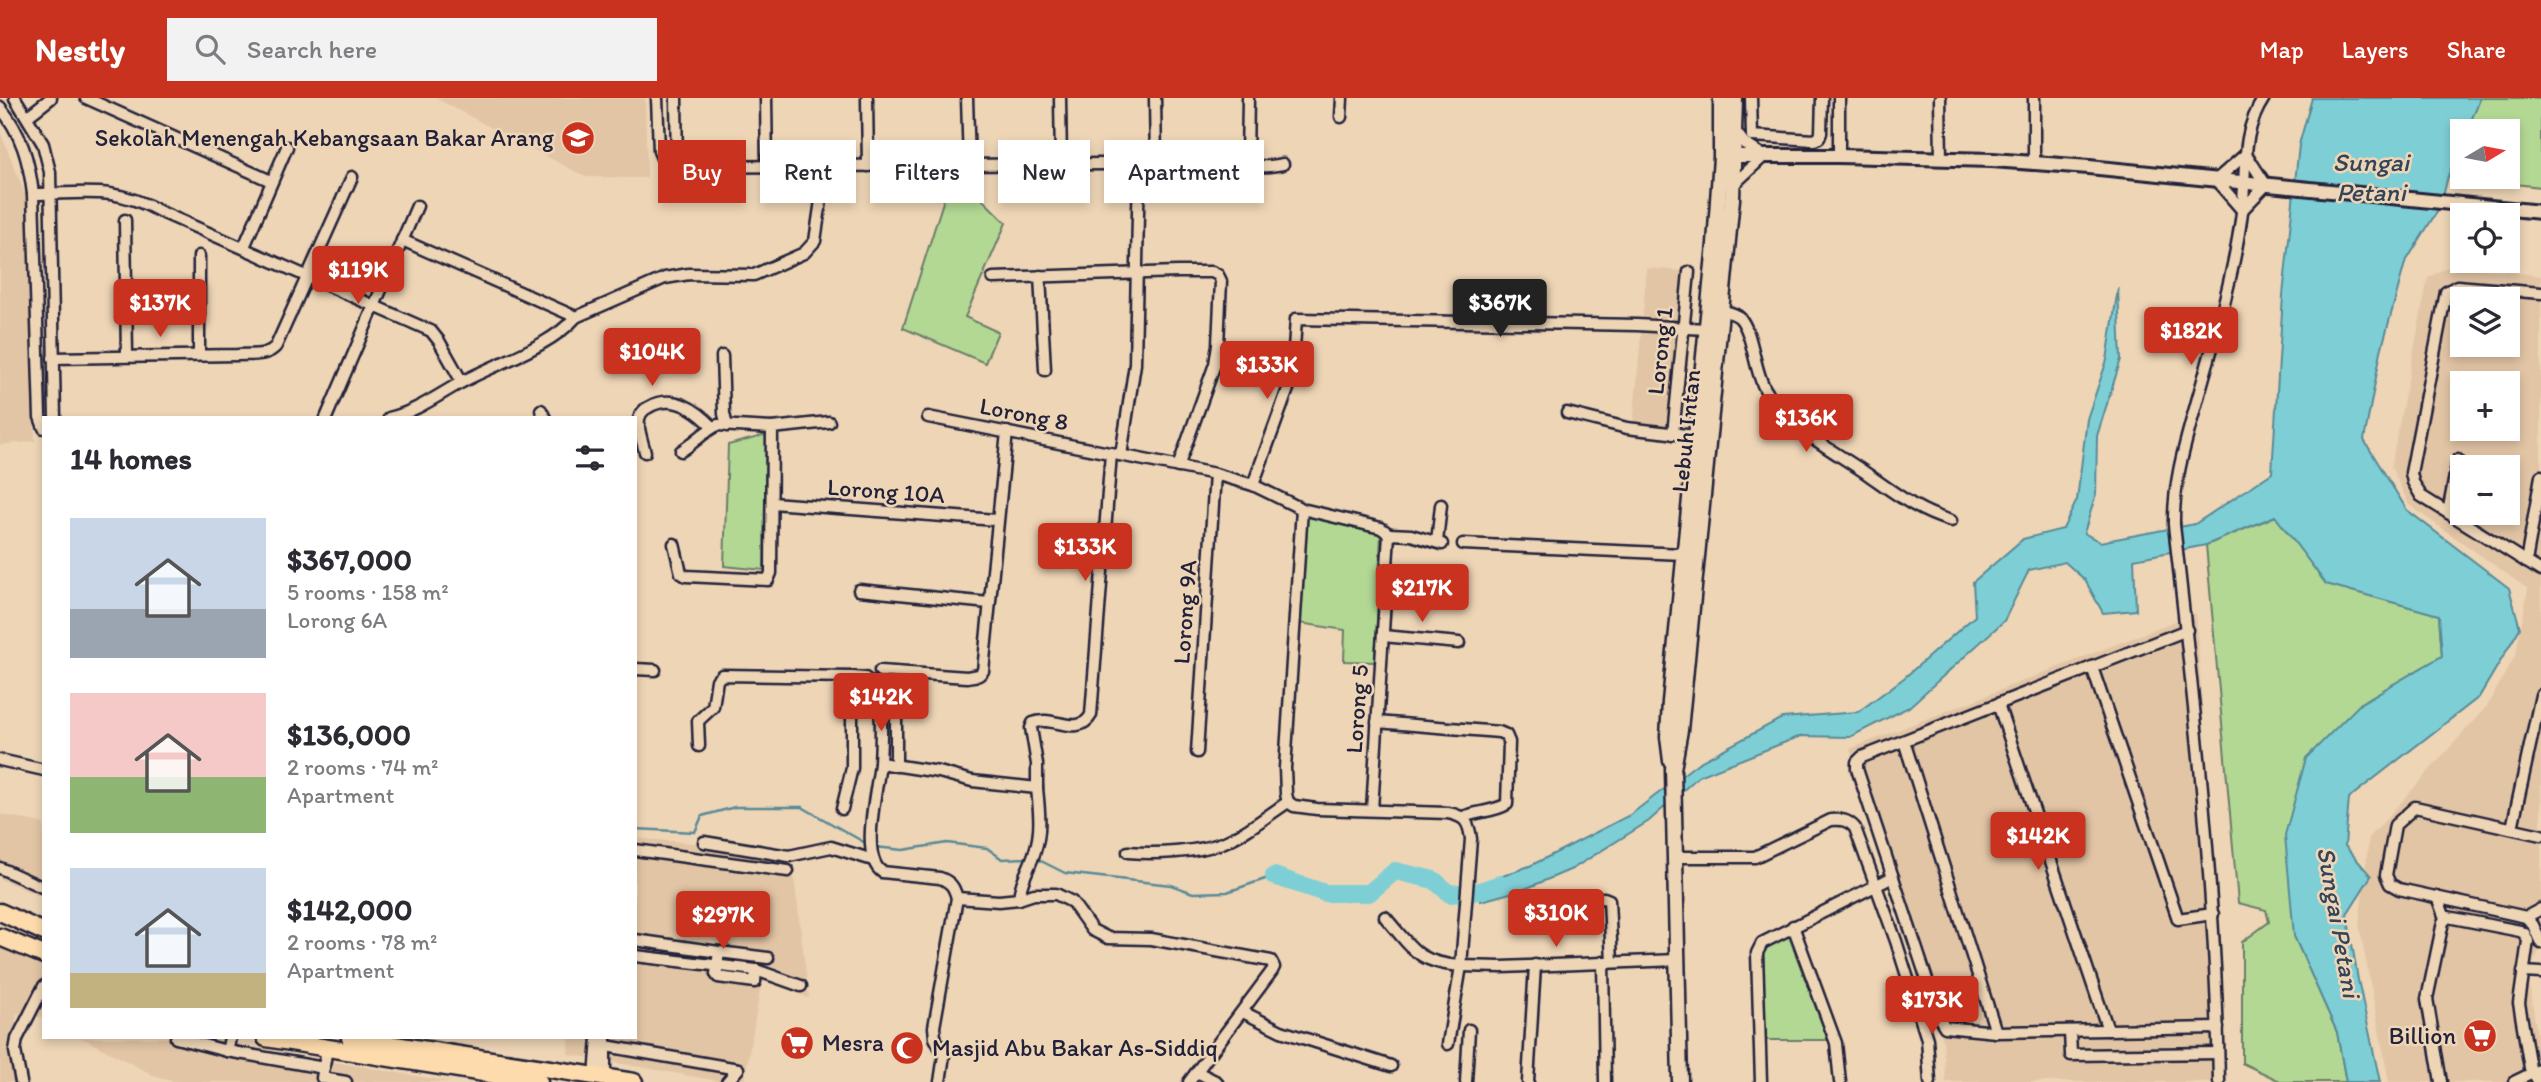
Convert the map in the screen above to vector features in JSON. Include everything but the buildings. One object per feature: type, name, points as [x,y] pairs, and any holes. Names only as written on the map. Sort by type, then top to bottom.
[{"type":"main road","name":"Lebuh Intan","points":[[1673,773],[1680,730],[1732,185],[1721,98]]},
{"type":"main road","name":"Lebuh Intan","points":[[1680,1082],[1673,773],[1668,737],[1706,329],[1728,156],[1735,131],[1735,98]]},
{"type":"main road","points":[[0,912],[42,931]]},
{"type":"main road","points":[[0,937],[42,954]]},
{"type":"main road","points":[[272,1039],[539,1082]]},
{"type":"main road","points":[[356,1039],[634,1082]]},
{"type":"street","points":[[15,98],[28,116],[46,151],[52,194],[55,416]]},
{"type":"street","points":[[28,116],[51,98]]},
{"type":"street","points":[[86,98],[271,181]]},
{"type":"street","points":[[657,98],[659,140]]},
{"type":"street","points":[[676,98],[677,140]]},
{"type":"street","points":[[766,98],[766,140]]},
{"type":"street","points":[[856,166],[868,166],[867,98]]},
{"type":"street","points":[[967,98],[968,140]]},
{"type":"street","points":[[1060,98],[1061,140]]},
{"type":"street","points":[[1155,98],[1156,140]]},
{"type":"street","points":[[1248,98],[1247,159],[1251,164],[1261,166],[1283,164]]},
{"type":"street","points":[[1341,117],[1342,98]]},
{"type":"street","points":[[1751,98],[1752,136],[1814,140],[1819,138],[1821,133],[1822,98]]},
{"type":"street","points":[[1839,98],[1839,156]]},
{"type":"street","points":[[1940,98],[1941,159]]},
{"type":"street","points":[[2034,98],[2034,164]]},
{"type":"street","points":[[2219,1082],[2213,914],[2187,629],[2174,525],[2174,495],[2211,349],[2242,210],[2251,122],[2264,98]]},
{"type":"street","points":[[0,107],[20,138],[28,159],[33,194],[42,422]]},
{"type":"street","points":[[1735,131],[1745,144],[1764,156]]},
{"type":"street","points":[[244,247],[287,147]]},
{"type":"street","points":[[2216,180],[2246,154]]},
{"type":"street","points":[[2246,154],[2273,186]]},
{"type":"street","points":[[1728,156],[1839,156],[2034,164],[2541,212]]},
{"type":"street","points":[[1732,185],[1764,156]]},
{"type":"street","points":[[53,358],[237,355],[265,354],[272,351],[352,177]]},
{"type":"street","points":[[2216,180],[2242,210]]},
{"type":"street","points":[[2242,210],[2273,186]]},
{"type":"street","points":[[33,194],[97,191],[140,200],[435,335],[462,382]]},
{"type":"street","points":[[395,416],[412,411],[462,382],[552,337],[576,317],[665,278],[689,274],[754,275],[804,253],[815,241],[821,203]]},
{"type":"street","points":[[1019,899],[1040,828],[1037,764],[1031,728],[1033,723],[1041,720],[1080,726],[1087,722],[1091,715],[1116,454],[1135,365],[1138,203]]},
{"type":"street","points":[[327,416],[417,206]]},
{"type":"street","points":[[125,220],[127,356]]},
{"type":"street","points":[[402,240],[576,317]]},
{"type":"street","points":[[199,256],[199,354]]},
{"type":"street","points":[[993,278],[1135,273],[1212,272],[1218,275],[1221,294],[1218,345],[1214,364],[1178,467]]},
{"type":"street","name":"Lorong 1","points":[[1673,434],[1689,272]]},
{"type":"street","points":[[1040,276],[1045,370]]},
{"type":"street","points":[[2541,293],[2457,286],[2446,292],[2411,473],[2421,496],[2541,571]]},
{"type":"street","points":[[1721,310],[1741,319],[1759,378],[1767,392],[1796,425],[1817,443],[1908,504],[1930,515],[1951,521]]},
{"type":"street","points":[[1252,485],[1292,378],[1296,320],[1684,326],[1706,329]]},
{"type":"street","points":[[722,356],[724,414],[727,426]]},
{"type":"street","points":[[645,453],[639,418],[643,411],[658,402],[676,402],[688,407],[713,427]]},
{"type":"street","points":[[1567,413],[1627,428],[1695,436]]},
{"type":"street","name":"Lorong 8","points":[[928,417],[1215,474],[1252,485],[1302,509]]},
{"type":"street","points":[[681,451],[697,442],[713,427],[772,428],[829,422]]},
{"type":"street","points":[[674,544],[681,573],[685,576],[693,579],[768,580],[771,573],[772,428]]},
{"type":"street","points":[[880,671],[967,677],[979,675],[985,664],[996,520],[1007,432]]},
{"type":"street","name":"Lorong 9A","points":[[1197,752],[1215,474]]},
{"type":"street","points":[[2526,562],[2541,476]]},
{"type":"street","points":[[2448,513],[2450,502]]},
{"type":"street","name":"Lorong 10A","points":[[772,503],[996,520]]},
{"type":"street","points":[[1441,505],[1440,543],[1411,534],[1389,534],[1381,528],[1302,509],[1285,768],[1286,794],[1288,802],[1294,806],[1448,813],[1463,817],[1468,823],[1471,839],[1467,907],[1461,966],[1448,1044]]},
{"type":"street","name":"Lorong 5","points":[[1372,810],[1389,534]]},
{"type":"street","points":[[1463,544],[1683,554]]},
{"type":"street","points":[[859,590],[989,603]]},
{"type":"street","points":[[2187,629],[1862,757],[1857,762],[1857,769],[1940,1020],[1945,1027],[1996,1032],[2218,1028]]},
{"type":"street","points":[[1383,635],[1459,642]]},
{"type":"street","points":[[2092,667],[2178,919],[2213,914]]},
{"type":"street","points":[[637,669],[655,670]]},
{"type":"street","points":[[699,746],[698,720],[711,710],[717,680],[722,675],[852,677],[869,680],[878,692],[880,763],[872,824],[876,867],[882,872],[948,881],[957,898],[934,1027],[935,1038],[944,1055],[940,1082]]},
{"type":"street","points":[[842,809],[852,768],[852,677]]},
{"type":"street","points":[[2512,828],[2541,695]]},
{"type":"street","points":[[896,765],[897,701]]},
{"type":"street","points":[[1998,704],[2108,1030]]},
{"type":"street","points":[[1377,722],[1499,732],[1506,735],[1507,804],[1463,817]]},
{"type":"street","points":[[1904,741],[1996,1032]]},
{"type":"street","points":[[0,760],[42,769]]},
{"type":"street","points":[[880,763],[939,772],[972,781],[1037,789]]},
{"type":"street","points":[[1128,852],[1163,854],[1220,844],[1288,802]]},
{"type":"street","points":[[2541,835],[2416,807],[2397,822],[2386,875],[2390,884],[2399,889],[2526,918],[2533,925],[2541,943]]},
{"type":"street","points":[[1674,857],[1755,857],[1831,820],[1840,819],[1856,828],[1927,1039],[1930,1082]]},
{"type":"street","points":[[704,842],[789,856],[831,847],[873,856]]},
{"type":"street","points":[[637,850],[788,871]]},
{"type":"street","points":[[0,868],[42,887]]},
{"type":"street","points":[[1760,1082],[1758,953],[1762,943],[1876,883],[1893,877]]},
{"type":"street","points":[[957,898],[999,901],[1043,893],[1072,902],[1092,930],[1108,938],[1152,939],[1271,961],[1272,971],[1189,1082]]},
{"type":"street","points":[[2437,897],[2445,918],[2427,999],[2441,1082]]},
{"type":"street","points":[[1538,902],[1604,898],[1609,900],[1605,1082]]},
{"type":"street","points":[[2526,918],[2541,909]]},
{"type":"street","points":[[1385,917],[1427,961],[1461,966],[1677,960]]},
{"type":"street","points":[[2445,918],[2452,917],[2524,933],[2528,941],[2520,989],[2520,1016],[2537,1075],[2514,1082]]},
{"type":"street","points":[[1793,926],[1836,1044],[1840,1082]]},
{"type":"street","points":[[637,940],[768,958]]},
{"type":"street","points":[[719,953],[716,966],[718,977],[755,982],[757,971],[801,986]]},
{"type":"street","points":[[637,956],[716,966]]},
{"type":"street","points":[[1528,1082],[1535,965]]},
{"type":"street","points":[[2523,972],[2541,973]]},
{"type":"street","points":[[21,1082],[15,1051],[17,1039],[42,990]]},
{"type":"street","points":[[1243,1012],[1280,1031],[1391,1066]]},
{"type":"street","points":[[1466,1082],[1469,1030]]},
{"type":"street","points":[[2070,1031],[2071,1055],[2218,1053]]},
{"type":"street","points":[[180,1039],[323,1073],[346,1082]]},
{"type":"street","points":[[227,1051],[230,1039]]},
{"type":"street","points":[[598,1039],[600,1077]]},
{"type":"street","points":[[600,1077],[605,1042],[738,1069],[727,1082]]},
{"type":"street","points":[[323,1073],[327,1048]]},
{"type":"street","points":[[1197,1072],[1217,1082]]},
{"type":"shaded area","name":"Sekolah Menengah Kebangsaan Bakar Arang","points":[[435,98],[645,98],[647,178],[586,177]]},
{"type":"shaded area","points":[[0,131],[26,197],[35,441],[0,445]]},
{"type":"shaded area","points":[[2450,266],[2450,273],[2519,273],[2541,276],[2541,946],[2528,976],[2541,1060],[2541,1082],[2389,1082],[2359,924],[2369,838],[2487,706],[2516,654],[2528,589],[2409,505],[2391,466],[2428,278]]},
{"type":"shaded area","points":[[1647,268],[1695,272],[1680,442],[1632,437]]},
{"type":"shaded area","points":[[2196,613],[2227,1082],[1946,1082],[1943,1041],[1850,749]]},
{"type":"shaded area","points":[[0,814],[42,824],[42,897],[0,879]]},
{"type":"shaded area","points":[[637,838],[791,852],[809,998],[762,980],[744,1082],[724,1082],[568,1054],[569,1039],[637,1039]]},
{"type":"shaded area","points":[[0,946],[42,962],[42,1018],[17,1013],[11,1054],[15,1082],[0,1082]]},
{"type":"shaded area","points":[[84,1039],[219,1039],[234,1045],[452,1082],[178,1082],[159,1078]]},
{"type":"green space","points":[[2480,98],[2541,98],[2541,187],[2520,185],[2520,119],[2472,119]]},
{"type":"green space","points":[[984,201],[1006,223],[965,317],[998,332],[985,363],[903,328],[943,203]]},
{"type":"green space","points":[[766,435],[764,570],[724,566],[728,445]]},
{"type":"green space","points":[[1304,513],[1381,534],[1375,662],[1344,661],[1345,630],[1299,623]]},
{"type":"green space","points":[[2276,516],[2326,584],[2439,615],[2442,656],[2361,703],[2294,936],[2337,1032],[2346,1082],[2282,1082],[2242,1063],[2242,942],[2269,922],[2266,910],[2238,903],[2206,545]]},
{"type":"green space","points":[[1788,934],[1828,1040],[1765,1040],[1762,957],[1767,944]]},
{"type":"water","name":"Sungai Petani","points":[[2312,98],[2480,98],[2472,119],[2450,119],[2450,171],[2441,205],[2405,263],[2381,351],[2364,440],[2407,510],[2509,588],[2520,628],[2479,697],[2349,798],[2345,846],[2371,876],[2347,914],[2380,1082],[2346,1082],[2337,1032],[2294,936],[2285,835],[2306,758],[2361,703],[2442,656],[2439,615],[2326,584],[2275,516],[2206,545],[2134,559],[2136,610],[2103,613],[2085,580],[2065,562],[2029,570],[2004,621],[1909,707],[1850,737],[1801,736],[1699,776],[1649,821],[1572,869],[1525,889],[1481,901],[1479,885],[1532,865],[1630,815],[1698,763],[1782,718],[1858,712],[1904,678],[1975,616],[1973,582],[2023,539],[2063,529],[2077,500],[2087,419],[2107,360],[2118,288],[2121,359],[2097,436],[2096,494],[2084,533],[2100,542],[2195,524],[2272,473],[2283,295],[2299,145]]},
{"type":"waterway","points":[[637,829],[695,832],[702,816],[735,807],[802,807],[869,845]]},
{"type":"waterway","points":[[875,847],[903,850],[947,843],[987,848],[1002,859],[1029,858]]},
{"type":"waterway","points":[[1035,858],[1065,873],[1171,885],[1193,893],[1227,892],[1274,876]]},
{"type":"waterway","points":[[1274,876],[1325,893],[1369,893],[1395,871],[1434,880],[1450,894],[1480,891],[1500,884]]},
{"type":"place","name":"Sekolah Menengah Kebangsaan Bakar Arang","points":[[578,138]]},
{"type":"place","name":"Billion","points":[[2480,1036]]},
{"type":"place","name":"Mesra","points":[[797,1043]]},
{"type":"place","name":"Masjid Abu Bakar As-Siddiq","points":[[907,1048]]}]
